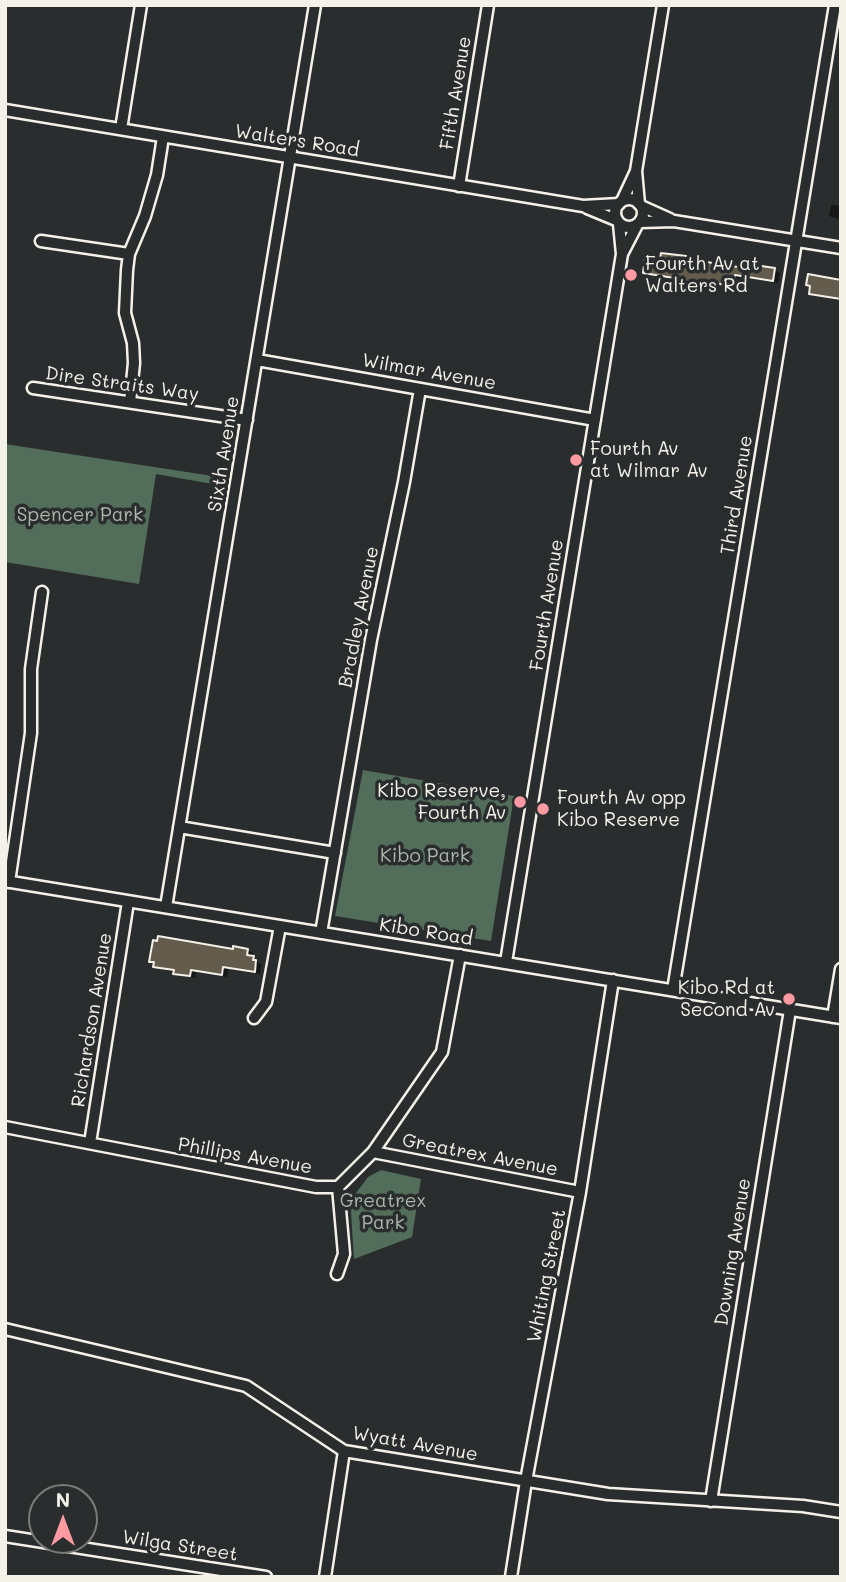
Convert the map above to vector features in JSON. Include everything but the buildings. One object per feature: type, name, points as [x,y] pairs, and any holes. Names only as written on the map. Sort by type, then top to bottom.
[{"type":"street","points":[[121,130],[142,5]]},
{"type":"street","name":"Sixth Avenue","points":[[166,907],[315,5]]},
{"type":"street","name":"Fifth Avenue","points":[[459,186],[488,5]]},
{"type":"street","points":[[638,224],[643,214],[636,171],[663,5]]},
{"type":"street","name":"Third Avenue","points":[[673,990],[835,5]]},
{"type":"street","name":"Walters Road","points":[[5,110],[583,206],[621,202]]},
{"type":"street","points":[[130,402],[133,343],[125,313],[130,254],[151,196],[163,137]]},
{"type":"street","points":[[636,171],[615,211],[618,222],[628,227],[674,221],[841,248]]},
{"type":"street","points":[[621,202],[631,200],[674,221]]},
{"type":"street","name":"Walters Road","points":[[583,206],[618,222]]},
{"type":"street","name":"Fourth Avenue","points":[[506,962],[622,254],[618,222]]},
{"type":"street","name":"Fourth Avenue","points":[[622,254],[638,224]]},
{"type":"street","points":[[41,241],[130,254]]},
{"type":"street","name":"Wilmar Avenue","points":[[257,360],[595,420]]},
{"type":"street","name":"Dire Straits Way","points":[[33,388],[247,420]]},
{"type":"street","name":"Bradley Avenue","points":[[321,933],[371,640],[420,388]]},
{"type":"street","points":[[7,882],[31,733],[31,669],[42,592]]},
{"type":"street","points":[[179,827],[335,853]]},
{"type":"street","name":"Kibo Road","points":[[7,882],[837,1017]]},
{"type":"street","name":"Richardson Avenue","points":[[90,1143],[128,902]]},
{"type":"street","points":[[254,1018],[266,1002],[280,926]]},
{"type":"street","name":"Phillips Avenue","points":[[5,1127],[316,1187],[338,1187],[373,1152],[442,1052],[460,955]]},
{"type":"street","points":[[837,1017],[841,969]]},
{"type":"street","name":"Whiting Street","points":[[511,1577],[526,1481],[580,1192],[613,981]]},
{"type":"street","name":"Downing Avenue","points":[[711,1501],[790,1010]]},
{"type":"street","name":"Greatrex Avenue","points":[[373,1152],[580,1192]]},
{"type":"street","points":[[337,1274],[344,1254],[338,1187]]},
{"type":"street","name":"Wyatt Avenue","points":[[5,1329],[246,1386],[344,1451],[616,1495],[803,1506],[841,1512]]},
{"type":"street","points":[[325,1577],[344,1451]]},
{"type":"street","name":"Wilga Street","points":[[5,1536],[266,1577]]},
{"type":"green space","name":"Spencer Park","points":[[5,444],[219,477],[218,485],[156,474],[139,584],[5,562]]},
{"type":"green space","name":"Kibo Park","points":[[363,770],[514,796],[491,941],[335,916]]},
{"type":"green space","name":"Greatrex Park","points":[[381,1170],[421,1179],[412,1237],[354,1259],[351,1212],[353,1197],[368,1177]]},
{"type":"place","name":"Fourth Av at Walters Rd","points":[[631,275]]},
{"type":"place","name":"Fourth Av at Wilmar Av","points":[[576,460]]},
{"type":"place","name":"Kibo Reserve, Fourth Av","points":[[520,802]]},
{"type":"place","name":"Fourth Av opp Kibo Reserve","points":[[543,809]]},
{"type":"place","name":"Kibo Rd at Second Av","points":[[789,999]]}]
